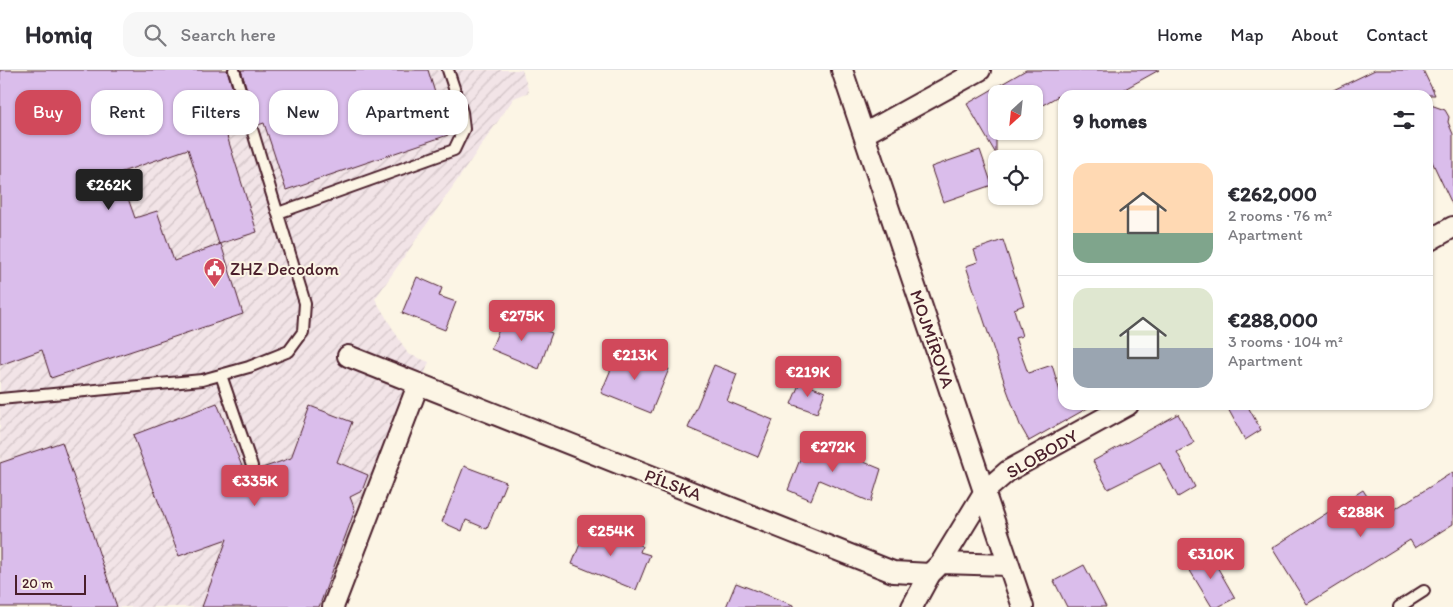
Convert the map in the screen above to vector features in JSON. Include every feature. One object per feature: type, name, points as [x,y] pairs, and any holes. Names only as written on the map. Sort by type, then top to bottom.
[{"type":"street","name":"MOJMÍROVA","points":[[842,70],[1023,607]]},
{"type":"street","points":[[864,134],[980,70]]},
{"type":"street","points":[[1433,238],[1453,227]]},
{"type":"street","name":"PÍLSKA","points":[[348,356],[893,572],[1008,565]]},
{"type":"street","points":[[334,607],[418,385]]},
{"type":"street","name":"SLOBODY","points":[[912,607],[985,491],[1008,470],[1119,410]]},
{"type":"lane","points":[[0,399],[202,380],[249,367],[289,351],[304,332],[305,303],[234,70]]},
{"type":"lane","points":[[278,213],[454,150],[464,129],[462,112],[448,70]]},
{"type":"lane","points":[[221,374],[252,466]]},
{"type":"lane","points":[[1399,607],[1424,591]]},
{"type":"shaded area","points":[[0,70],[522,70],[529,92],[514,98],[375,299],[408,354],[429,362],[335,607],[0,607]]},
{"type":"building","points":[[0,70],[227,70],[233,90],[173,90],[173,135],[230,135],[227,136],[257,232],[219,244],[188,149],[119,173],[135,218],[157,211],[174,261],[221,244],[243,314],[51,378],[42,350],[0,365]]},
{"type":"building","points":[[241,70],[428,70],[434,90],[348,90],[348,135],[448,135],[286,190],[264,123],[259,125],[259,90],[247,90]]},
{"type":"building","points":[[1026,70],[1159,70],[1123,90],[1058,90],[1058,96],[1043,105],[1043,85],[1000,85]]},
{"type":"building","points":[[1375,70],[1423,70],[1433,90],[1333,90]]},
{"type":"building","points":[[988,92],[988,140],[996,140],[996,150],[994,150],[967,104]]},
{"type":"building","points":[[1433,106],[1445,110],[1449,117],[1448,122],[1453,134],[1453,206],[1433,164]]},
{"type":"building","points":[[980,150],[988,173],[988,186],[943,202],[931,167]]},
{"type":"building","points":[[1003,240],[1024,305],[1014,309],[1022,336],[1015,338],[1028,373],[1052,365],[1058,385],[1058,410],[1084,410],[1029,441],[1020,425],[1007,390],[966,266],[978,262],[974,250]]},
{"type":"building","points":[[417,277],[442,288],[439,296],[456,302],[445,330],[402,313]]},
{"type":"building","points":[[505,315],[552,333],[539,369],[491,349]]},
{"type":"building","points":[[619,350],[669,369],[651,413],[601,393]]},
{"type":"building","points":[[714,365],[737,374],[727,401],[773,420],[758,457],[688,428]]},
{"type":"building","points":[[800,382],[825,392],[817,413],[791,404]]},
{"type":"building","points":[[217,403],[245,474],[291,458],[310,406],[352,422],[337,462],[368,475],[362,491],[350,497],[355,510],[319,607],[202,607],[227,539],[179,556],[133,435]]},
{"type":"building","points":[[1229,410],[1250,410],[1261,430],[1245,440]]},
{"type":"building","points":[[1178,414],[1194,443],[1177,452],[1195,487],[1178,497],[1160,463],[1108,489],[1093,461]]},
{"type":"building","points":[[808,439],[881,469],[871,502],[819,480],[811,500],[788,490]]},
{"type":"building","points":[[62,442],[117,607],[0,607],[0,463]]},
{"type":"building","points":[[464,466],[506,482],[487,529],[466,520],[462,531],[442,522]]},
{"type":"building","points":[[1453,472],[1453,524],[1415,548],[1410,540],[1307,604],[1272,548],[1363,490],[1381,518]]},
{"type":"building","points":[[588,524],[642,546],[640,552],[650,555],[636,590],[572,564]]},
{"type":"building","points":[[1208,551],[1235,598],[1218,607],[1212,607],[1186,564]]},
{"type":"building","points":[[1084,565],[1106,607],[1067,607],[1054,581]]},
{"type":"building","points":[[736,583],[793,605],[793,607],[726,607]]},
{"type":"place","name":"ZHZ Decodom","points":[[214,288]]}]
